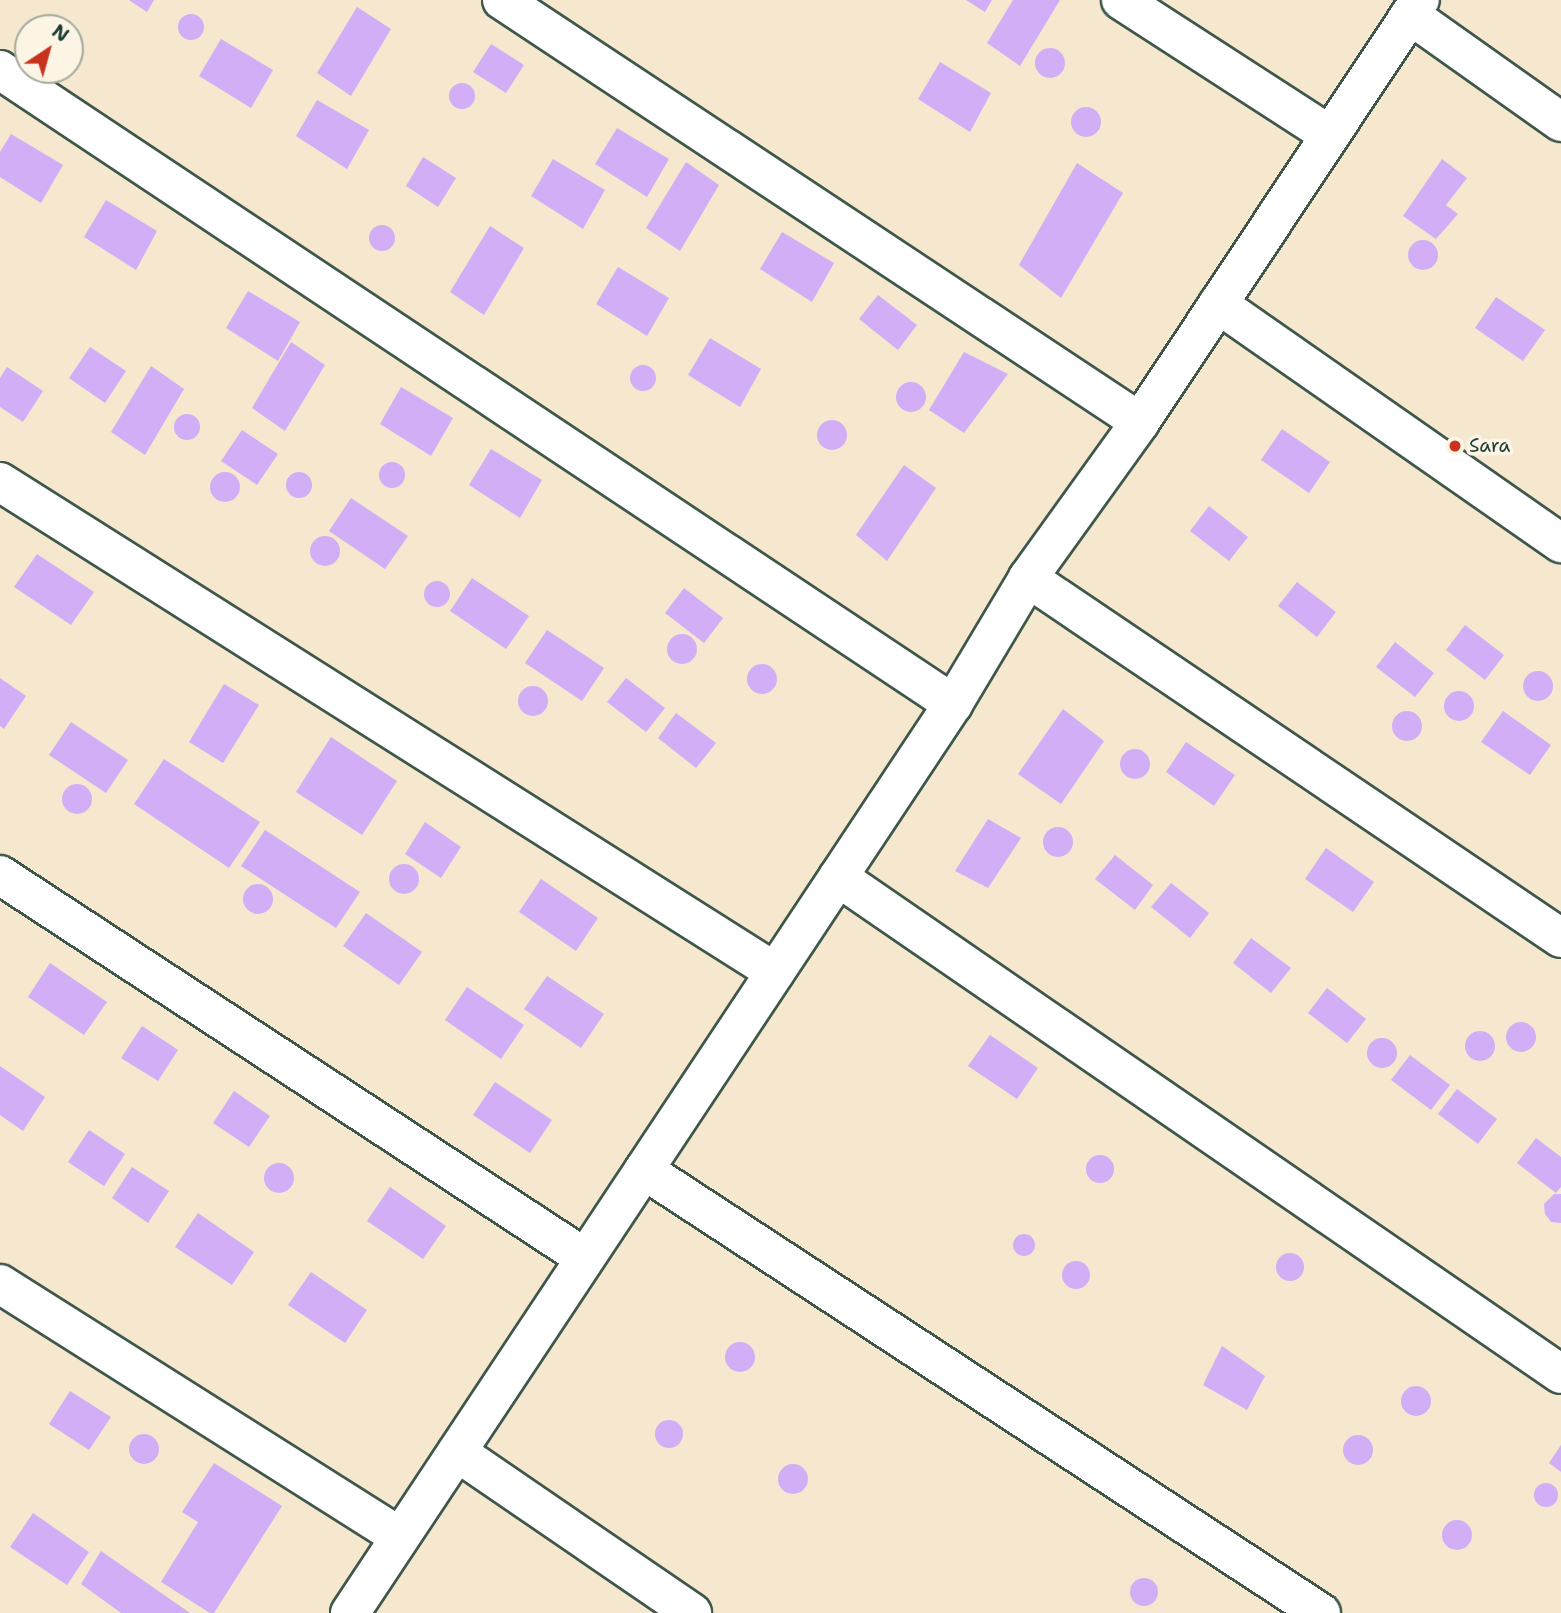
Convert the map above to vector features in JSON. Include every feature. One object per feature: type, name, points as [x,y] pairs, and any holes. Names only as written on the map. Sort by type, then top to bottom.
[{"type":"street","points":[[502,0],[1140,422]]},
{"type":"street","points":[[1121,0],[1330,135]]},
{"type":"street","points":[[350,1613],[953,704],[1028,578],[1140,422],[1415,8],[1561,122]]},
{"type":"street","points":[[0,70],[953,704]]},
{"type":"street","points":[[1218,304],[1561,543]]},
{"type":"street","points":[[0,482],[775,972]]},
{"type":"street","points":[[1028,578],[1561,938]]},
{"type":"street","points":[[0,875],[585,1258]]},
{"type":"street","points":[[838,877],[1561,1374]]},
{"type":"street","points":[[644,1170],[1321,1613]]},
{"type":"street","points":[[0,1284],[400,1537]]},
{"type":"street","points":[[457,1452],[692,1613]]},
{"type":"building","points":[[129,0],[154,0],[147,12]]},
{"type":"building","points":[[966,0],[992,0],[985,12]]},
{"type":"building","points":[[1013,0],[1060,0],[1020,66],[987,43]]},
{"type":"building","points":[[357,7],[391,29],[351,96],[317,73]]},
{"type":"building","points":[[191,14],[200,18],[204,27],[200,36],[191,40],[182,36],[178,27],[182,18]]},
{"type":"building","points":[[221,39],[273,70],[251,108],[199,76]]},
{"type":"building","points":[[491,44],[524,65],[506,93],[473,72]]},
{"type":"building","points":[[1050,48],[1056,49],[1064,57],[1064,69],[1056,77],[1050,78],[1044,77],[1036,69],[1035,63],[1036,57],[1044,49]]},
{"type":"building","points":[[940,62],[991,93],[970,132],[918,99]]},
{"type":"building","points":[[462,83],[471,87],[475,96],[471,105],[462,109],[453,105],[449,96],[453,87]]},
{"type":"building","points":[[317,100],[369,130],[347,169],[296,136]]},
{"type":"building","points":[[1086,107],[1092,108],[1100,116],[1100,128],[1092,136],[1086,137],[1080,136],[1072,128],[1071,122],[1072,116],[1080,108]]},
{"type":"building","points":[[617,128],[669,159],[647,197],[595,164]]},
{"type":"building","points":[[11,134],[63,165],[41,203],[0,177],[0,152]]},
{"type":"building","points":[[423,157],[456,178],[438,207],[406,186]]},
{"type":"building","points":[[553,159],[605,190],[583,229],[531,196]]},
{"type":"building","points":[[1442,159],[1467,178],[1446,205],[1458,214],[1436,239],[1403,216]]},
{"type":"building","points":[[686,162],[719,185],[680,251],[646,228]]},
{"type":"building","points":[[1077,163],[1123,193],[1061,298],[1019,265]]},
{"type":"building","points":[[106,200],[157,231],[136,270],[84,237]]},
{"type":"building","points":[[382,225],[391,229],[395,238],[391,247],[382,251],[373,247],[369,238],[373,229]]},
{"type":"building","points":[[490,226],[524,248],[484,315],[450,292]]},
{"type":"building","points":[[782,232],[834,263],[812,302],[760,269]]},
{"type":"building","points":[[1423,240],[1429,241],[1437,249],[1437,261],[1429,269],[1423,270],[1417,269],[1409,261],[1408,255],[1409,249],[1417,241]]},
{"type":"building","points":[[618,267],[669,298],[647,336],[596,304]]},
{"type":"building","points":[[248,291],[300,322],[278,361],[226,328]]},
{"type":"building","points":[[878,295],[917,325],[898,350],[859,319]]},
{"type":"building","points":[[1496,297],[1545,330],[1523,361],[1475,328]]},
{"type":"building","points":[[710,338],[761,369],[740,407],[688,375]]},
{"type":"building","points":[[291,342],[325,365],[285,431],[252,408]]},
{"type":"building","points":[[90,347],[126,371],[105,403],[69,378]]},
{"type":"building","points":[[964,352],[1008,374],[964,433],[929,410]]},
{"type":"building","points":[[643,365],[652,369],[656,378],[652,387],[643,391],[634,387],[630,378],[634,369]]},
{"type":"building","points":[[151,366],[184,389],[145,455],[111,432]]},
{"type":"building","points":[[7,367],[43,391],[23,422],[0,407],[0,378]]},
{"type":"building","points":[[911,382],[917,383],[925,391],[925,403],[917,411],[911,412],[905,411],[897,403],[896,397],[897,391],[905,383]]},
{"type":"building","points":[[401,387],[453,418],[431,456],[380,424]]},
{"type":"building","points":[[187,414],[196,418],[200,427],[196,436],[187,440],[178,436],[174,427],[178,418]]},
{"type":"building","points":[[832,420],[838,421],[846,429],[846,441],[838,449],[832,450],[826,449],[818,441],[817,435],[818,429],[826,421]]},
{"type":"building","points":[[1282,429],[1330,462],[1309,493],[1261,460]]},
{"type":"building","points":[[242,430],[278,454],[257,485],[221,461]]},
{"type":"building","points":[[491,449],[542,480],[520,518],[469,485]]},
{"type":"building","points":[[392,462],[401,466],[405,475],[401,484],[392,488],[383,484],[379,475],[383,466]]},
{"type":"building","points":[[904,465],[936,488],[887,561],[856,535]]},
{"type":"building","points":[[225,472],[235,477],[240,487],[235,497],[225,502],[215,497],[210,487],[215,477]]},
{"type":"building","points":[[299,472],[308,476],[312,485],[308,494],[299,498],[290,494],[286,485],[290,476]]},
{"type":"building","points":[[351,498],[408,536],[385,569],[329,531]]},
{"type":"building","points":[[1209,506],[1248,537],[1229,561],[1190,531]]},
{"type":"building","points":[[325,536],[335,541],[340,551],[335,561],[325,566],[315,561],[310,551],[315,541]]},
{"type":"building","points":[[37,554],[94,592],[71,625],[14,587]]},
{"type":"building","points":[[472,578],[529,616],[506,649],[450,611]]},
{"type":"building","points":[[437,581],[446,585],[450,594],[446,603],[437,607],[428,603],[424,594],[428,585]]},
{"type":"building","points":[[1297,582],[1336,612],[1317,637],[1278,606]]},
{"type":"building","points":[[684,588],[723,618],[704,643],[665,613]]},
{"type":"building","points":[[1465,625],[1504,655],[1485,680],[1446,650]]},
{"type":"building","points":[[547,630],[604,668],[582,701],[525,663]]},
{"type":"building","points":[[682,634],[688,635],[696,643],[696,655],[688,663],[682,664],[676,663],[668,655],[667,649],[668,643],[676,635]]},
{"type":"building","points":[[1395,642],[1434,673],[1415,697],[1376,667]]},
{"type":"building","points":[[762,664],[768,665],[776,673],[776,685],[768,693],[762,694],[756,693],[748,685],[747,679],[748,673],[756,665]]},
{"type":"building","points":[[1538,671],[1544,672],[1552,680],[1552,692],[1544,700],[1538,701],[1532,700],[1524,692],[1523,686],[1524,680],[1532,672]]},
{"type":"building","points":[[0,678],[26,696],[4,729],[0,726]]},
{"type":"building","points":[[626,678],[665,708],[646,732],[607,702]]},
{"type":"building","points":[[224,684],[259,705],[223,763],[189,742]]},
{"type":"building","points":[[533,686],[543,691],[548,701],[543,711],[533,716],[523,711],[518,701],[523,691]]},
{"type":"building","points":[[1459,691],[1465,692],[1473,700],[1473,712],[1465,720],[1459,721],[1453,720],[1445,712],[1444,706],[1445,700],[1453,692]]},
{"type":"building","points":[[1063,709],[1104,741],[1061,804],[1018,774]]},
{"type":"building","points":[[1407,711],[1413,712],[1421,720],[1421,732],[1413,740],[1407,741],[1401,740],[1393,732],[1392,726],[1393,720],[1401,712]]},
{"type":"building","points":[[1503,711],[1551,745],[1530,775],[1481,742]]},
{"type":"building","points":[[676,713],[716,743],[696,768],[658,738]]},
{"type":"building","points":[[71,722],[128,760],[106,793],[49,755]]},
{"type":"building","points":[[331,737],[397,781],[362,835],[296,792]]},
{"type":"building","points":[[1186,742],[1235,775],[1214,806],[1166,772]]},
{"type":"building","points":[[1135,749],[1141,750],[1149,758],[1149,770],[1141,778],[1135,779],[1129,778],[1121,770],[1120,764],[1121,758],[1129,750]]},
{"type":"building","points":[[164,759],[260,822],[229,868],[134,804]]},
{"type":"building","points":[[77,784],[87,789],[92,799],[87,809],[77,814],[67,809],[62,799],[67,789]]},
{"type":"building","points":[[988,819],[1021,838],[988,888],[955,871]]},
{"type":"building","points":[[425,822],[461,847],[441,878],[405,854]]},
{"type":"building","points":[[1058,827],[1064,828],[1072,836],[1072,848],[1064,856],[1058,857],[1052,856],[1044,848],[1043,842],[1044,836],[1052,828]]},
{"type":"building","points":[[265,830],[360,892],[336,928],[241,866]]},
{"type":"building","points":[[1326,848],[1374,882],[1353,912],[1305,879]]},
{"type":"building","points":[[1115,855],[1153,885],[1135,910],[1095,879]]},
{"type":"building","points":[[404,864],[410,865],[418,873],[418,885],[410,893],[404,894],[398,893],[390,885],[389,879],[390,873],[398,865]]},
{"type":"building","points":[[541,879],[598,918],[576,951],[519,912]]},
{"type":"building","points":[[1171,883],[1209,913],[1190,938],[1151,907]]},
{"type":"building","points":[[258,884],[264,885],[272,893],[272,905],[264,913],[258,914],[252,913],[244,905],[243,899],[244,893],[252,885]]},
{"type":"building","points":[[366,913],[422,952],[399,985],[343,946]]},
{"type":"building","points":[[1251,938],[1291,968],[1271,993],[1233,963]]},
{"type":"building","points":[[50,963],[107,1002],[84,1035],[28,997]]},
{"type":"building","points":[[547,976],[604,1014],[581,1048],[524,1009]]},
{"type":"building","points":[[467,987],[524,1025],[501,1059],[445,1020]]},
{"type":"building","points":[[1327,988],[1366,1019],[1347,1043],[1308,1013]]},
{"type":"building","points":[[1521,1022],[1527,1023],[1535,1031],[1535,1043],[1527,1051],[1521,1052],[1515,1051],[1507,1043],[1506,1037],[1507,1031],[1515,1023]]},
{"type":"building","points":[[142,1026],[178,1050],[158,1081],[121,1058]]},
{"type":"building","points":[[1480,1031],[1486,1032],[1494,1040],[1494,1052],[1486,1060],[1480,1061],[1474,1060],[1466,1052],[1465,1046],[1466,1040],[1474,1032]]},
{"type":"building","points":[[990,1035],[1038,1068],[1017,1099],[968,1066]]},
{"type":"building","points":[[1382,1038],[1388,1039],[1396,1047],[1396,1059],[1388,1067],[1382,1068],[1376,1067],[1368,1059],[1367,1053],[1368,1047],[1376,1039]]},
{"type":"building","points":[[1410,1055],[1450,1085],[1431,1110],[1391,1080]]},
{"type":"building","points":[[0,1066],[45,1097],[23,1131],[0,1115]]},
{"type":"building","points":[[495,1082],[552,1120],[530,1153],[473,1115]]},
{"type":"building","points":[[1457,1089],[1497,1119],[1478,1144],[1438,1114]]},
{"type":"building","points":[[234,1091],[270,1116],[249,1147],[213,1123]]},
{"type":"building","points":[[89,1130],[125,1154],[104,1186],[68,1162]]},
{"type":"building","points":[[1536,1138],[1561,1157],[1561,1187],[1556,1193],[1517,1163]]},
{"type":"building","points":[[1100,1155],[1110,1159],[1114,1169],[1110,1179],[1100,1183],[1090,1179],[1086,1169],[1090,1159]]},
{"type":"building","points":[[279,1163],[285,1164],[293,1172],[293,1184],[285,1192],[279,1193],[273,1192],[265,1184],[264,1178],[265,1172],[273,1164]]},
{"type":"building","points":[[132,1167],[169,1191],[148,1223],[112,1198]]},
{"type":"building","points":[[390,1187],[446,1226],[423,1259],[367,1221]]},
{"type":"building","points":[[1554,1194],[1561,1194],[1561,1223],[1551,1222],[1545,1214],[1544,1204]]},
{"type":"building","points":[[198,1213],[254,1252],[232,1285],[175,1247]]},
{"type":"building","points":[[1024,1234],[1032,1237],[1035,1245],[1032,1253],[1024,1256],[1016,1253],[1013,1245],[1016,1237]]},
{"type":"building","points":[[1290,1253],[1300,1257],[1304,1267],[1300,1277],[1290,1281],[1280,1277],[1276,1267],[1280,1257]]},
{"type":"building","points":[[1076,1261],[1086,1265],[1090,1275],[1086,1285],[1076,1289],[1066,1285],[1062,1275],[1066,1265]]},
{"type":"building","points":[[311,1272],[367,1310],[345,1343],[288,1305]]},
{"type":"building","points":[[740,1342],[751,1346],[755,1357],[751,1368],[740,1372],[729,1368],[725,1357],[729,1346]]},
{"type":"building","points":[[1222,1346],[1265,1376],[1247,1410],[1203,1385]]},
{"type":"building","points":[[1416,1386],[1422,1387],[1430,1395],[1430,1407],[1422,1415],[1416,1416],[1410,1415],[1402,1407],[1401,1401],[1402,1395],[1410,1387]]},
{"type":"building","points":[[70,1391],[111,1417],[89,1450],[49,1424]]},
{"type":"building","points":[[669,1420],[679,1424],[683,1434],[679,1444],[669,1448],[659,1444],[655,1434],[659,1424]]},
{"type":"building","points":[[144,1434],[154,1439],[159,1449],[154,1459],[144,1464],[134,1459],[129,1449],[134,1439]]},
{"type":"building","points":[[1358,1435],[1364,1436],[1372,1444],[1372,1456],[1364,1464],[1358,1465],[1352,1464],[1344,1456],[1343,1450],[1344,1444],[1352,1436]]},
{"type":"building","points":[[1561,1445],[1561,1472],[1549,1463]]},
{"type":"building","points":[[214,1463],[282,1506],[214,1613],[210,1613],[161,1582],[198,1522],[182,1512]]},
{"type":"building","points":[[793,1464],[799,1465],[807,1473],[807,1485],[799,1493],[793,1494],[787,1493],[779,1485],[778,1479],[779,1473],[787,1465]]},
{"type":"building","points":[[1541,1483],[1551,1483],[1558,1490],[1558,1500],[1551,1507],[1541,1507],[1534,1500],[1534,1490]]},
{"type":"building","points":[[33,1513],[89,1552],[67,1585],[10,1547]]},
{"type":"building","points":[[1457,1520],[1468,1524],[1472,1535],[1468,1546],[1457,1550],[1446,1546],[1442,1535],[1446,1524]]},
{"type":"building","points":[[101,1551],[190,1613],[121,1613],[81,1584]]},
{"type":"building","points":[[1144,1578],[1154,1582],[1158,1592],[1154,1602],[1144,1606],[1134,1602],[1130,1592],[1134,1582]]},
{"type":"place","name":"Sara","points":[[1455,446]]}]
